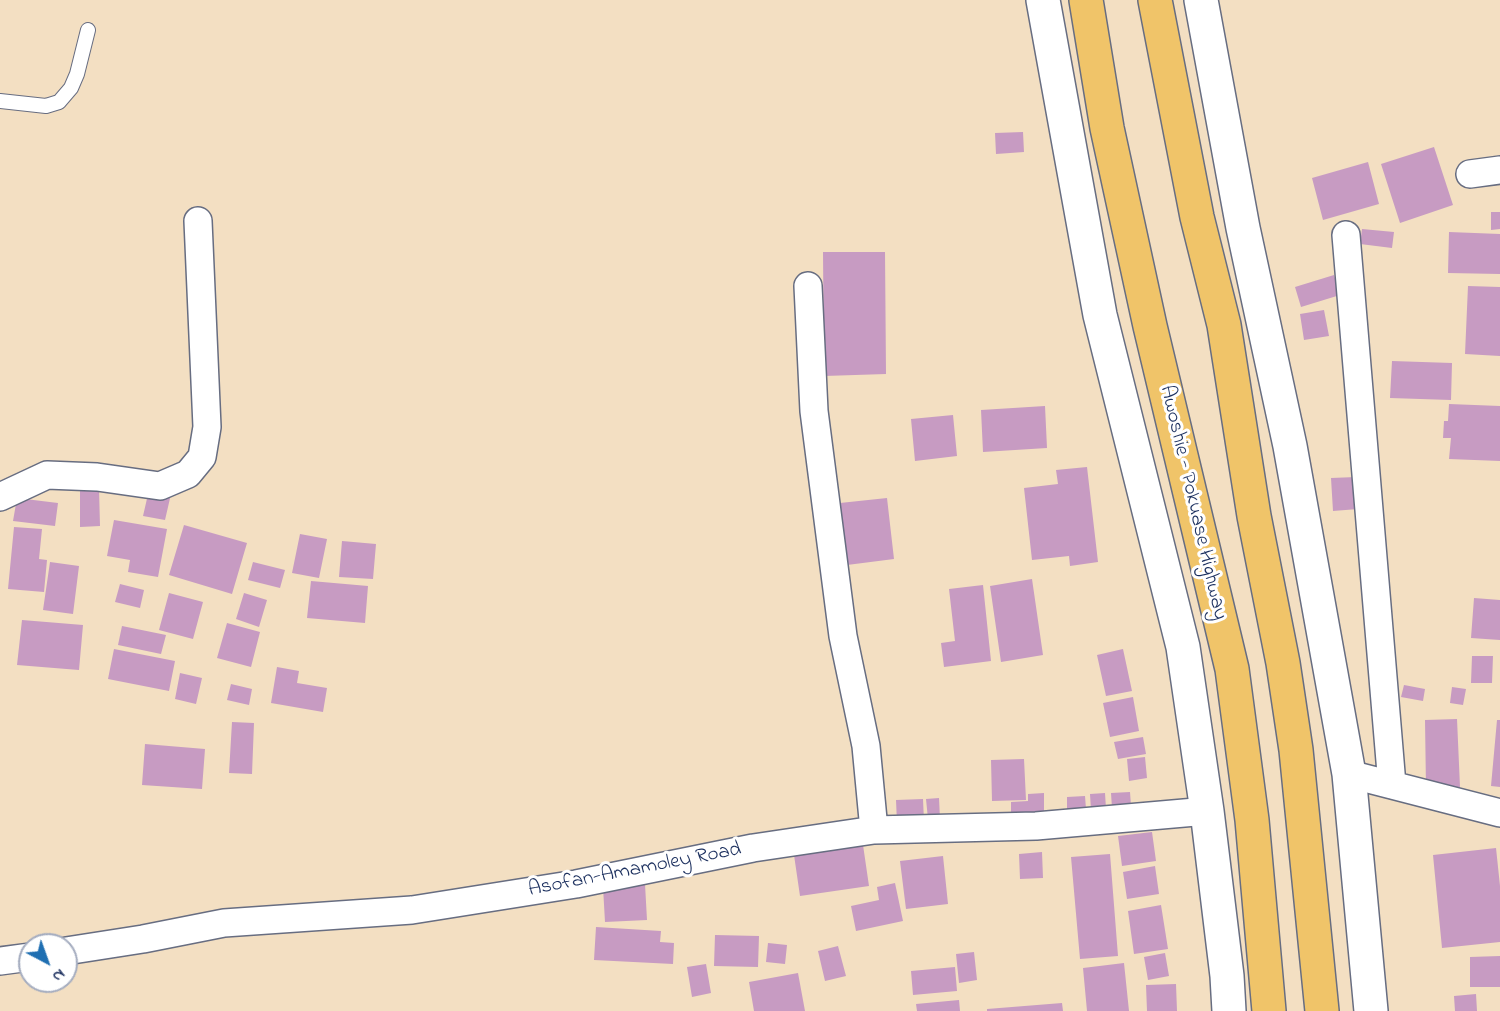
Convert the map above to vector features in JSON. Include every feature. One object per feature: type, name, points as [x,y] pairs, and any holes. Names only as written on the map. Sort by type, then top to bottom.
[{"type":"main road","name":"Awoshie - Pokuase Highway","points":[[1086,0],[1107,128],[1150,326],[1232,669],[1252,820],[1269,1011]]},
{"type":"main road","points":[[1155,0],[1197,218],[1224,325],[1254,516],[1283,663],[1296,750],[1322,1011]]},
{"type":"street","points":[[1043,0],[1100,315],[1183,647],[1207,811],[1227,976],[1229,1011]]},
{"type":"street","points":[[1201,0],[1243,228],[1290,446],[1349,774],[1371,1011]]},
{"type":"street","points":[[1470,174],[1500,170]]},
{"type":"street","points":[[0,497],[46,475],[97,477],[160,486],[188,474],[202,457],[207,427],[198,221]]},
{"type":"street","points":[[1346,236],[1392,785]]},
{"type":"street","points":[[808,286],[814,411],[843,636],[866,746],[874,830]]},
{"type":"street","points":[[1349,774],[1500,813]]},
{"type":"street","name":"Asofan-Amamoley Road","points":[[78,949],[225,923],[412,910],[576,884],[753,848],[874,830],[1036,826],[1207,811]]},
{"type":"street","points":[[0,961],[18,959]]},
{"type":"lane","points":[[0,101],[46,106],[58,102],[71,88],[77,74],[88,30]]},
{"type":"building","points":[[1023,132],[1024,152],[996,154],[995,133]]},
{"type":"building","points":[[1434,147],[1453,205],[1400,223],[1381,164]]},
{"type":"building","points":[[1368,162],[1379,204],[1323,220],[1312,178]]},
{"type":"building","points":[[1491,212],[1500,212],[1500,229],[1491,230]]},
{"type":"building","points":[[1362,229],[1394,232],[1392,248],[1360,244]]},
{"type":"building","points":[[1449,232],[1500,234],[1500,274],[1448,273]]},
{"type":"building","points":[[823,252],[885,252],[886,374],[824,376]]},
{"type":"building","points":[[1334,275],[1340,295],[1301,307],[1295,287]]},
{"type":"building","points":[[1468,286],[1500,287],[1500,356],[1465,354]]},
{"type":"building","points":[[1324,310],[1329,336],[1304,340],[1300,314]]},
{"type":"building","points":[[1392,361],[1452,363],[1451,400],[1390,398]]},
{"type":"building","points":[[1449,404],[1500,406],[1500,461],[1449,459],[1451,438],[1443,438],[1444,421],[1448,421]]},
{"type":"building","points":[[1045,406],[1047,448],[983,452],[981,410]]},
{"type":"building","points":[[953,415],[957,456],[915,461],[911,419]]},
{"type":"building","points":[[1087,467],[1098,562],[1070,566],[1069,556],[1032,560],[1024,488],[1058,484],[1056,470]]},
{"type":"building","points":[[1356,477],[1358,509],[1333,511],[1331,478]]},
{"type":"building","points":[[80,488],[99,488],[100,526],[80,527]]},
{"type":"building","points":[[149,490],[171,494],[165,520],[143,516]]},
{"type":"building","points":[[17,498],[58,503],[55,526],[13,521]]},
{"type":"building","points":[[887,498],[894,559],[847,565],[840,503]]},
{"type":"building","points":[[114,520],[167,529],[158,577],[128,572],[130,560],[107,556]]},
{"type":"building","points":[[184,525],[247,543],[232,594],[169,575]]},
{"type":"building","points":[[14,527],[42,529],[39,559],[47,560],[44,592],[8,589]]},
{"type":"building","points":[[300,534],[327,539],[319,578],[292,573]]},
{"type":"building","points":[[342,541],[376,544],[373,579],[339,577]]},
{"type":"building","points":[[50,562],[79,566],[73,614],[43,610]]},
{"type":"building","points":[[253,562],[285,570],[280,588],[248,580]]},
{"type":"building","points":[[1032,579],[1043,655],[1001,662],[990,586]]},
{"type":"building","points":[[311,581],[368,586],[365,623],[307,618]]},
{"type":"building","points":[[120,584],[144,590],[140,608],[115,602]]},
{"type":"building","points":[[983,585],[991,661],[944,667],[941,643],[955,641],[949,589]]},
{"type":"building","points":[[169,593],[203,602],[193,639],[159,630]]},
{"type":"building","points":[[244,593],[267,600],[259,627],[236,619]]},
{"type":"building","points":[[1474,598],[1500,600],[1500,640],[1471,638]]},
{"type":"building","points":[[22,620],[83,625],[79,670],[17,665]]},
{"type":"building","points":[[227,623],[260,632],[251,667],[217,658]]},
{"type":"building","points":[[122,626],[166,635],[161,654],[118,645]]},
{"type":"building","points":[[114,649],[175,661],[169,691],[108,679]]},
{"type":"building","points":[[1123,649],[1132,691],[1106,696],[1097,655]]},
{"type":"building","points":[[1472,656],[1493,656],[1492,683],[1471,683]]},
{"type":"building","points":[[277,667],[299,671],[297,683],[327,688],[323,712],[271,703]]},
{"type":"building","points":[[180,673],[202,678],[196,704],[175,699]]},
{"type":"building","points":[[231,684],[252,689],[249,705],[227,700]]},
{"type":"building","points":[[1404,685],[1425,689],[1423,701],[1401,697]]},
{"type":"building","points":[[1452,687],[1466,689],[1463,705],[1450,703]]},
{"type":"building","points":[[1133,697],[1139,731],[1110,737],[1103,703]]},
{"type":"building","points":[[1457,719],[1460,787],[1426,788],[1425,720]]},
{"type":"building","points":[[1497,720],[1500,720],[1500,787],[1491,786]]},
{"type":"building","points":[[232,722],[254,723],[252,774],[229,773]]},
{"type":"building","points":[[1143,737],[1146,754],[1118,759],[1114,742]]},
{"type":"building","points":[[145,744],[205,749],[202,789],[142,785]]},
{"type":"building","points":[[1145,757],[1147,778],[1129,781],[1127,759]]},
{"type":"building","points":[[1024,759],[1026,800],[992,801],[991,760]]},
{"type":"building","points":[[1130,792],[1131,806],[1112,808],[1111,793]]},
{"type":"building","points":[[1044,793],[1044,813],[1011,813],[1011,802],[1028,801],[1028,794]]},
{"type":"building","points":[[1105,793],[1106,809],[1091,810],[1090,794]]},
{"type":"building","points":[[1085,796],[1086,809],[1067,810],[1067,797]]},
{"type":"building","points":[[939,798],[940,819],[928,819],[926,799]]},
{"type":"building","points":[[923,799],[924,821],[897,823],[896,800]]},
{"type":"building","points":[[1152,832],[1156,861],[1122,866],[1118,836]]},
{"type":"building","points":[[863,845],[869,886],[800,896],[794,855]]},
{"type":"building","points":[[1496,848],[1500,886],[1500,942],[1442,948],[1433,855]]},
{"type":"building","points":[[1042,852],[1043,878],[1020,879],[1019,854]]},
{"type":"building","points":[[1110,854],[1118,956],[1080,959],[1071,857]]},
{"type":"building","points":[[943,856],[948,904],[906,909],[900,861]]},
{"type":"building","points":[[1155,866],[1159,894],[1127,899],[1123,872]]},
{"type":"building","points":[[895,883],[903,921],[856,931],[851,906],[879,900],[877,887]]},
{"type":"building","points":[[645,884],[647,920],[605,922],[603,887]]},
{"type":"building","points":[[1161,905],[1168,949],[1134,954],[1128,911]]},
{"type":"building","points":[[596,927],[661,931],[660,942],[674,943],[673,964],[594,960]]},
{"type":"building","points":[[715,935],[759,936],[758,967],[714,966]]},
{"type":"building","points":[[768,943],[787,945],[785,964],[766,962]]},
{"type":"building","points":[[838,946],[846,976],[825,981],[818,951]]},
{"type":"building","points":[[974,952],[977,980],[959,983],[956,954]]},
{"type":"building","points":[[1165,953],[1169,976],[1148,980],[1144,957]]},
{"type":"building","points":[[1500,956],[1500,987],[1470,987],[1470,957]]},
{"type":"building","points":[[1124,963],[1129,1011],[1087,1011],[1083,968]]},
{"type":"building","points":[[706,964],[711,993],[692,997],[687,967]]},
{"type":"building","points":[[955,967],[957,991],[913,995],[911,971]]},
{"type":"building","points":[[798,973],[805,1011],[754,1011],[749,982]]},
{"type":"building","points":[[1176,984],[1177,1011],[1147,1011],[1146,985]]},
{"type":"building","points":[[1476,994],[1477,1011],[1455,1011],[1454,996]]},
{"type":"building","points":[[959,1000],[960,1011],[917,1011],[916,1004]]},
{"type":"building","points":[[1062,1003],[1063,1011],[987,1011],[987,1009]]}]
